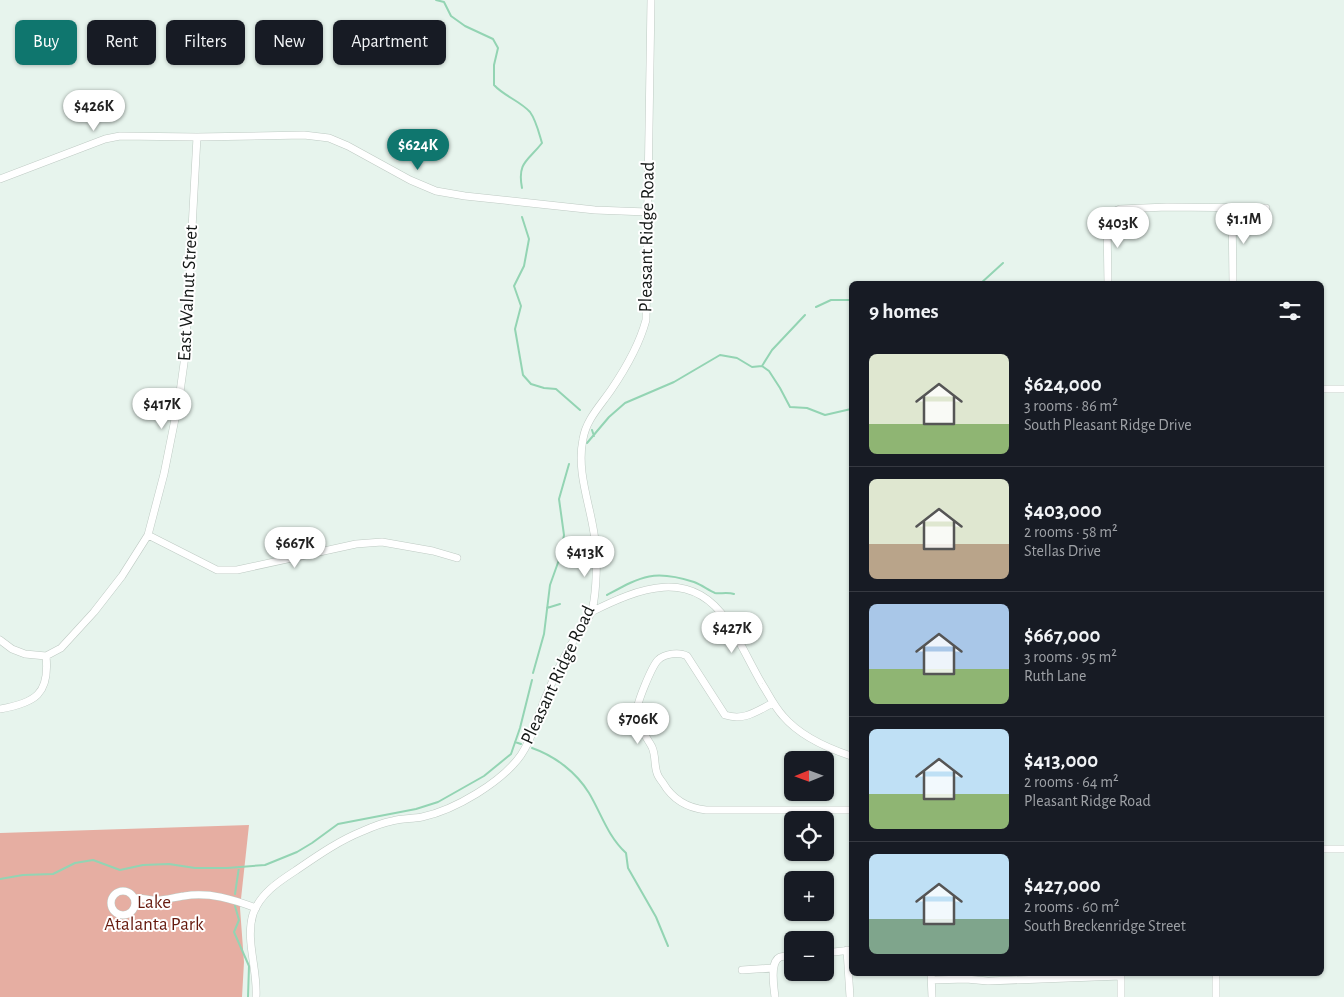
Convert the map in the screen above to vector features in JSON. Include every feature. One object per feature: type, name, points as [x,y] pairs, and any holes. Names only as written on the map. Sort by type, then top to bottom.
[{"type":"street","name":"Pleasant Ridge Road","points":[[256,997],[256,975],[250,940],[253,916],[265,893],[330,848],[361,832],[391,821],[424,816],[447,808],[483,789],[510,768],[521,756],[530,741],[547,694],[571,646],[592,612],[596,579],[596,550],[580,460],[586,426],[627,364],[642,336],[646,320],[648,300],[647,212],[651,0]]},
{"type":"street","points":[[0,179],[105,139],[120,136],[197,138],[304,135],[329,138],[348,146],[410,180],[436,191],[465,196],[595,210],[647,212]]},
{"type":"street","name":"East Walnut Street","points":[[46,656],[61,648],[94,612],[122,576],[148,535],[159,498],[179,399],[185,356],[197,138]]},
{"type":"street","points":[[1232,207],[1233,281]]},
{"type":"street","points":[[1108,281],[1107,223],[1111,213],[1120,209],[1266,208]]},
{"type":"street","points":[[1324,389],[1344,389]]},
{"type":"street","points":[[148,535],[217,570],[237,570],[356,544],[382,542],[433,551],[457,558]]},
{"type":"street","points":[[592,612],[651,588],[685,588],[695,591],[711,602],[726,620],[773,703],[783,717],[795,728],[828,747],[849,755]]},
{"type":"street","points":[[0,640],[25,654],[46,656],[48,673],[39,695],[26,704],[0,709]]},
{"type":"street","points":[[773,703],[745,717],[736,718],[725,715],[687,656],[681,653],[658,660],[638,701],[637,714],[643,734],[652,746],[656,759],[657,774],[668,791],[678,802],[694,809],[849,810]]},
{"type":"street","points":[[1324,849],[1344,849]]},
{"type":"street","points":[[134,898],[140,897],[154,901],[207,894],[226,897],[256,908]]},
{"type":"street","points":[[834,952],[849,950]]},
{"type":"street","points":[[775,997],[773,968],[779,957],[784,957]]},
{"type":"street","points":[[742,970],[773,968]]},
{"type":"street","points":[[850,976],[850,997]]},
{"type":"street","points":[[932,997],[931,977],[988,981],[1099,976]]},
{"type":"street","points":[[1121,976],[1121,997]]},
{"type":"street","points":[[1216,976],[1216,997]]},
{"type":"green space","name":"Lake Atalanta Park","points":[[249,825],[240,908],[244,962],[242,997],[0,997],[0,833]]},
{"type":"waterway","points":[[436,0],[444,2],[451,16],[465,26],[493,39],[498,48],[494,65],[494,85],[526,108],[534,119],[542,143],[522,167],[522,188]]},
{"type":"waterway","points":[[522,217],[529,239],[524,266],[514,286],[521,306],[515,329],[523,375],[531,384],[556,389],[580,410]]},
{"type":"waterway","points":[[983,281],[1003,263]]},
{"type":"waterway","points":[[816,307],[831,300],[849,300]]},
{"type":"waterway","points":[[762,366],[772,350],[805,315]]},
{"type":"waterway","points":[[587,443],[609,417],[625,403],[674,382],[720,355],[737,358],[752,367],[762,366],[769,371],[790,407],[807,408],[825,415],[849,409]]},
{"type":"waterway","points":[[592,430],[594,436]]},
{"type":"waterway","points":[[533,673],[544,634],[550,585],[560,557],[564,535],[559,499],[569,464]]},
{"type":"waterway","points":[[607,595],[639,579],[658,575],[694,582],[715,593],[734,594]]},
{"type":"waterway","points":[[547,608],[560,604]]},
{"type":"waterway","points":[[0,879],[23,875],[53,874],[75,863],[93,860],[120,870],[143,865],[169,864],[195,868],[265,865],[297,852],[338,824],[416,809],[438,802],[484,776],[511,754],[520,728],[532,680]]},
{"type":"waterway","points":[[515,742],[521,744]]},
{"type":"waterway","points":[[532,748],[557,760],[584,785],[614,840],[626,853],[628,868],[656,917],[668,946]]},
{"type":"waterway","points":[[235,894],[239,867]]},
{"type":"waterway","points":[[235,906],[239,920],[234,932],[249,966],[248,997]]}]
